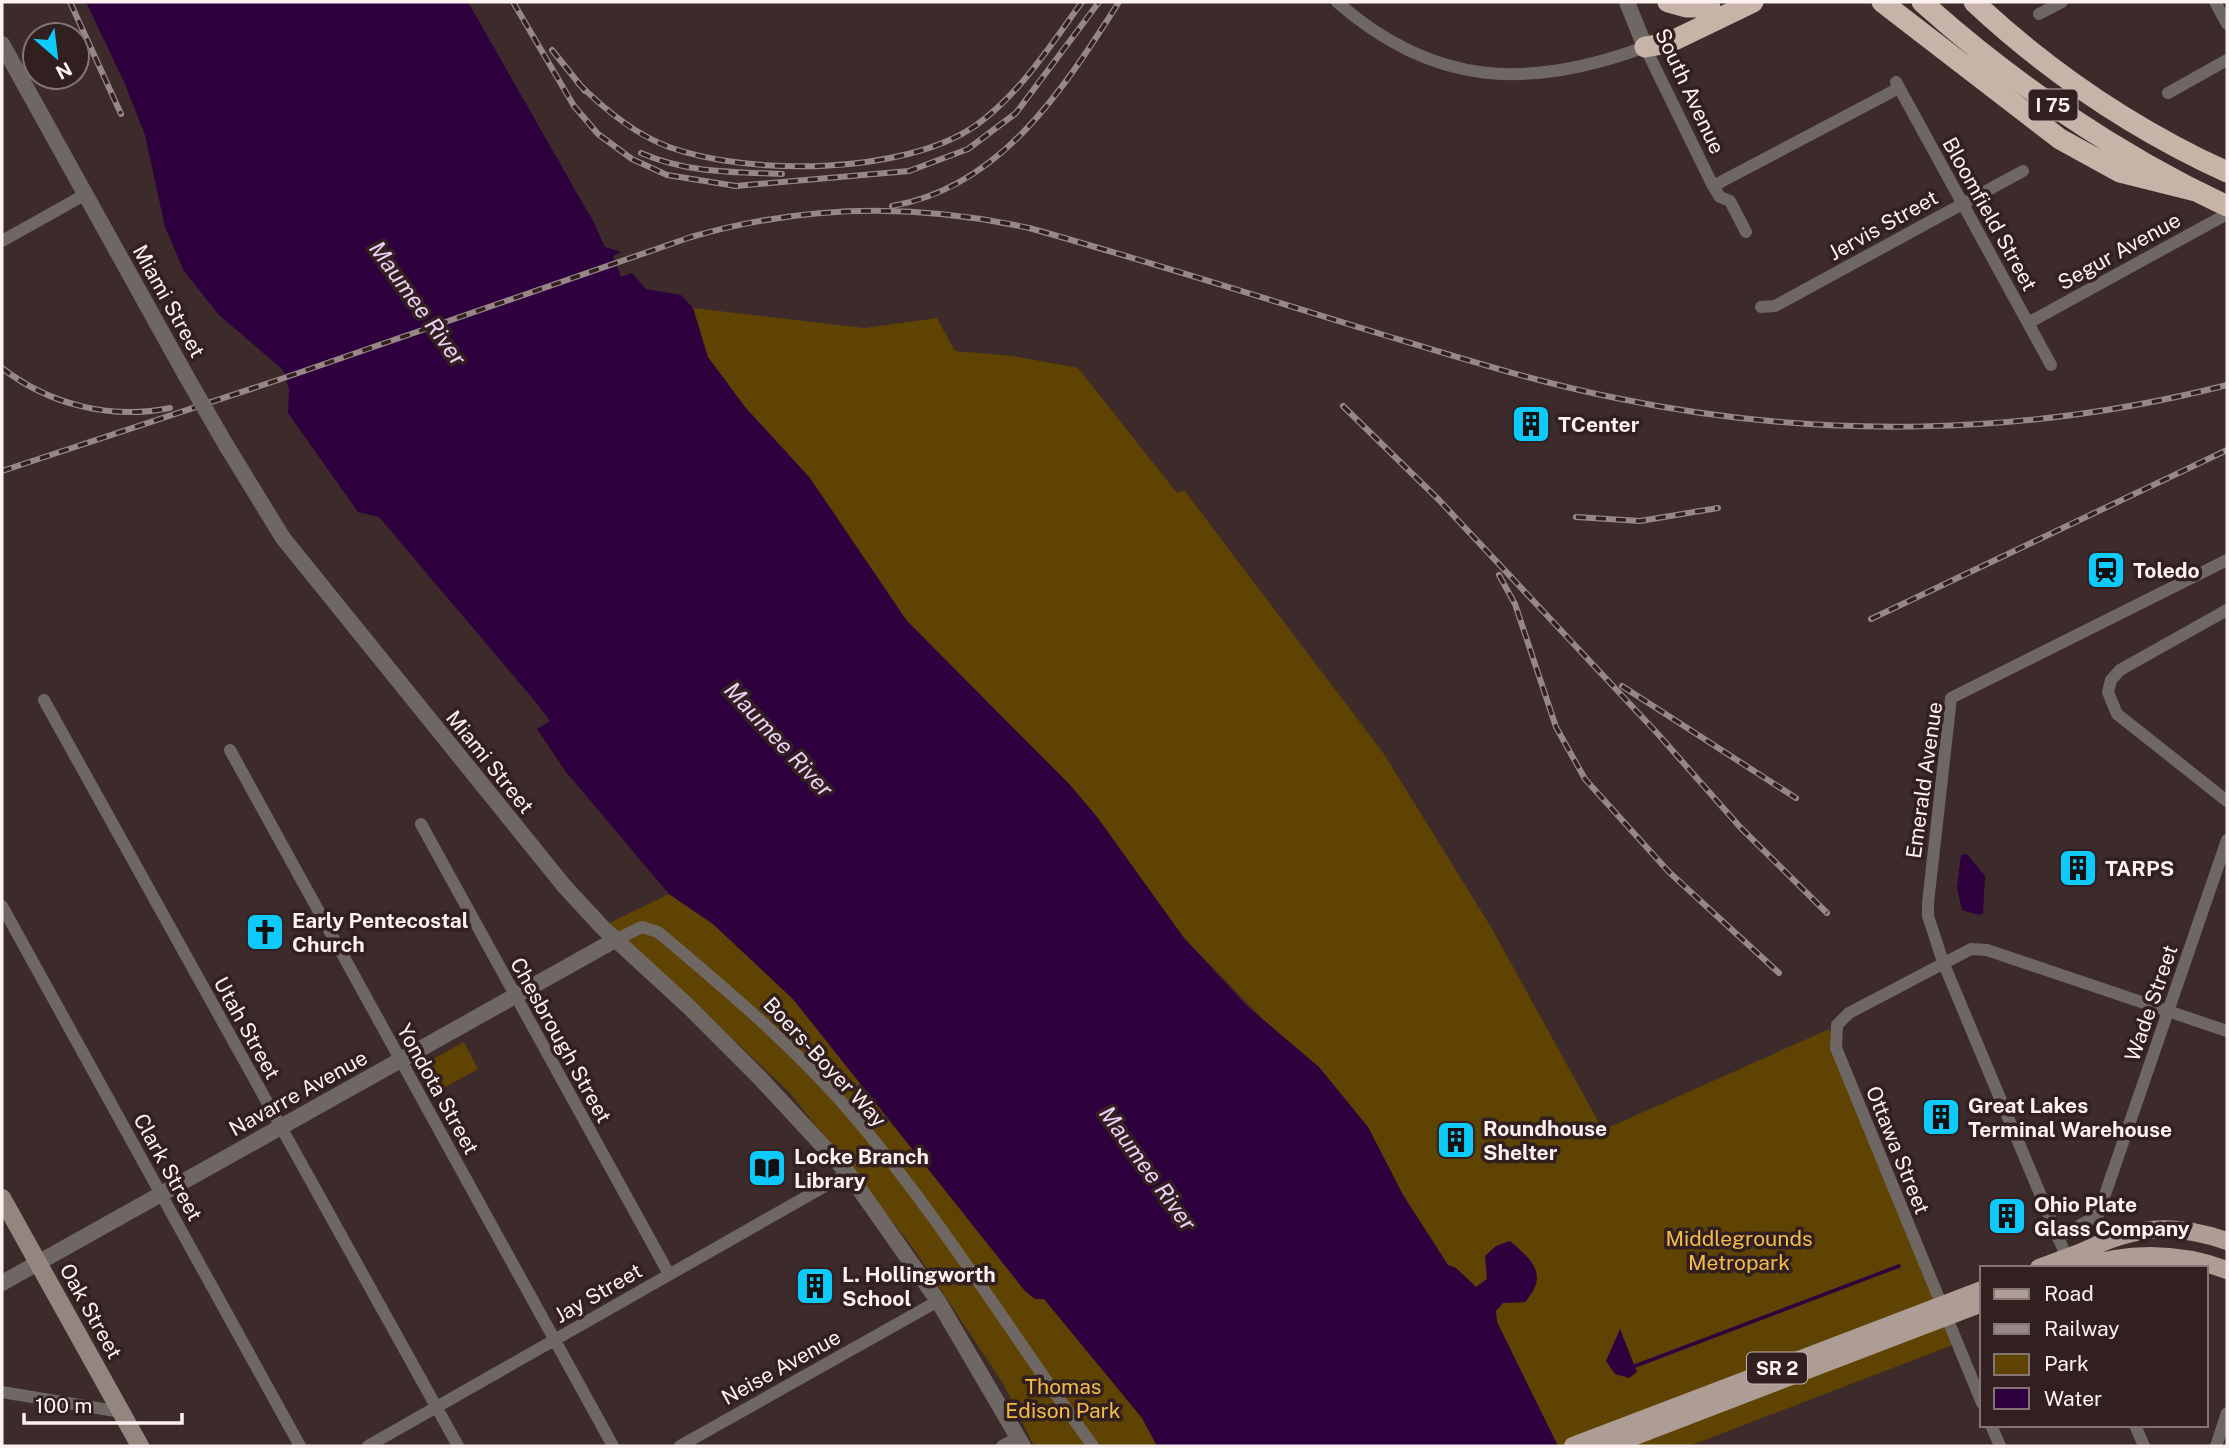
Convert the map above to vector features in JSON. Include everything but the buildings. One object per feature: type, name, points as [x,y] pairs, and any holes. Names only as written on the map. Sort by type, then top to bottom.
[{"type":"highway","points":[[1668,2],[1686,7],[1716,4]]},
{"type":"highway","points":[[1645,47],[1668,43],[1754,2]]},
{"type":"highway","points":[[1882,2],[2060,139],[2120,172],[2196,191]]},
{"type":"highway","name":"I 75","points":[[1922,2],[2067,115],[2196,191],[2227,206]]},
{"type":"highway","name":"I 75","points":[[1974,2],[2075,86],[2133,125],[2227,172]]},
{"type":"highway","points":[[1645,47],[1662,30],[1716,4]]},
{"type":"main road","name":"Oak Street","points":[[2,1198],[141,1446]]},
{"type":"main road","points":[[2079,1263],[2115,1235],[2147,1230],[2196,1232],[2227,1241]]},
{"type":"main road","points":[[2055,1266],[2148,1255],[2187,1259],[2227,1270]]},
{"type":"main road","name":"SR 2","points":[[1573,1446],[1980,1291]]},
{"type":"main road","name":"SR 2","points":[[1609,1446],[1980,1304]]},
{"type":"street","points":[[1337,2],[1380,36],[1451,68],[1478,73],[1533,75],[1555,72],[1598,64],[1645,47]]},
{"type":"street","name":"South Avenue","points":[[1627,2],[1645,47],[1716,192],[1730,201],[1746,232]]},
{"type":"street","points":[[2039,14],[2062,2]]},
{"type":"street","points":[[2215,2],[2227,24]]},
{"type":"street","name":"Miami Street","points":[[2,44],[185,374],[283,538],[565,887],[614,940],[707,1024],[848,1174],[938,1301],[1021,1442]]},
{"type":"street","points":[[2168,93],[2227,60]]},
{"type":"street","name":"Bloomfield Street","points":[[1716,192],[1898,85],[2052,365]]},
{"type":"street","name":"Jervis Street","points":[[1761,307],[1775,306],[2023,171]]},
{"type":"street","points":[[2,241],[86,194]]},
{"type":"street","name":"Segur Avenue","points":[[2028,323],[2227,214]]},
{"type":"street","name":"Emerald Avenue","points":[[1943,962],[1928,916],[1928,902],[1951,698],[2227,560]]},
{"type":"street","points":[[2227,610],[2114,675],[2108,692],[2117,714],[2227,801]]},
{"type":"street","name":"Utah Street","points":[[44,700],[458,1446]]},
{"type":"street","name":"Yondota Street","points":[[230,750],[613,1446]]},
{"type":"street","name":"Chesbrough Street","points":[[421,824],[669,1275]]},
{"type":"street","name":"Wade Street","points":[[2058,1238],[2098,1215],[2227,840]]},
{"type":"street","name":"Clark Street","points":[[2,906],[300,1446]]},
{"type":"street","name":"Boers-Boyer Way","points":[[614,940],[642,927],[658,932],[768,1027],[835,1096],[940,1227],[1093,1446]]},
{"type":"street","name":"Navarre Avenue","points":[[2,1283],[614,940]]},
{"type":"street","name":"Ottawa Street","points":[[1980,1398],[1834,1039],[1837,1024],[1842,1018],[1971,948],[1987,950],[2227,1031]]},
{"type":"street","points":[[1943,962],[2058,1238],[2079,1263]]},
{"type":"street","name":"Jay Street","points":[[368,1446],[438,1409],[848,1174]]},
{"type":"street","name":"Neise Avenue","points":[[680,1446],[938,1301]]},
{"type":"street","points":[[2,1392],[121,1412]]},
{"type":"street","points":[[2216,1446],[2227,1413]]},
{"type":"street","points":[[1992,1427],[2000,1446]]},
{"type":"street","points":[[2136,1427],[2144,1446]]},
{"type":"street","points":[[1002,1446],[1021,1442]]},
{"type":"green space","name":"Middlegrounds Metropark","points":[[693,308],[864,328],[937,318],[955,351],[1013,356],[1078,368],[1177,493],[1184,490],[1384,754],[1491,927],[1603,1130],[1829,1029],[1958,1343],[1689,1446],[1557,1446],[1497,1322],[1495,1311],[1503,1303],[1525,1302],[1485,1256],[1487,1279],[1476,1287],[1456,1268],[1448,1266],[1403,1195],[1368,1127],[1184,938],[1097,817],[1070,785],[907,621],[707,357]]},
{"type":"green space","name":"Thomas Edison Park","points":[[669,894],[713,924],[793,999],[1035,1299],[1044,1298],[1142,1418],[1157,1446],[1034,1446],[1004,1385],[913,1248],[789,1092],[609,923]]},
{"type":"green space","points":[[464,1042],[478,1069],[433,1094],[418,1067]]},
{"type":"water","name":"Maumee River","points":[[86,2],[468,2],[594,223],[605,247],[621,252],[613,256],[621,277],[632,273],[646,289],[681,295],[693,308],[708,357],[745,407],[810,478],[907,621],[1070,785],[1097,817],[1184,938],[1246,1005],[1319,1067],[1368,1127],[1403,1195],[1448,1265],[1456,1268],[1476,1287],[1487,1279],[1485,1256],[1496,1246],[1510,1241],[1531,1262],[1537,1276],[1532,1292],[1525,1302],[1503,1303],[1496,1311],[1497,1322],[1558,1446],[1157,1446],[1142,1418],[1044,1299],[1035,1299],[1025,1291],[793,999],[713,924],[669,894],[566,772],[537,729],[550,721],[534,700],[379,517],[358,512],[288,413],[289,389],[283,370],[219,315],[184,271],[165,227],[145,135],[124,82]]},
{"type":"water","points":[[1967,854],[1985,876],[1983,913],[1979,915],[1962,910],[1957,888],[1961,855]]},
{"type":"water","points":[[1620,1329],[1637,1372],[1629,1378],[1615,1374],[1606,1361]]},
{"type":"waterway","points":[[1635,1366],[1899,1266]]},
{"type":"railway","points":[[70,2],[121,114]]},
{"type":"railway","points":[[513,2],[574,106],[598,134],[632,159],[667,175],[736,186],[909,171],[968,149],[1016,113],[1099,2]]},
{"type":"railway","points":[[578,83],[632,128],[656,142],[702,156],[740,163],[782,166],[868,162],[908,154],[944,142],[975,126],[1020,84],[1082,2]]},
{"type":"railway","points":[[892,206],[931,195],[966,178],[998,156],[1052,99],[1119,2]]},
{"type":"railway","points":[[552,50],[585,91]]},
{"type":"railway","points":[[641,153],[693,168],[782,174]]},
{"type":"railway","points":[[2,471],[278,380],[691,237],[775,219],[860,211],[945,214],[1029,228],[1499,369],[1586,392],[1692,412],[1845,426],[1999,423],[2152,402],[2227,385]]},
{"type":"railway","points":[[2,368],[40,392],[82,406],[126,412],[170,408]]},
{"type":"railway","points":[[1343,406],[1439,500],[1657,733],[1740,827],[1827,913]]},
{"type":"railway","points":[[1871,619],[2227,450]]},
{"type":"railway","points":[[1576,517],[1640,521],[1718,508]]},
{"type":"railway","points":[[1499,575],[1515,604],[1556,727],[1585,779],[1669,872],[1779,973]]},
{"type":"railway","points":[[1622,686],[1796,798]]},
{"type":"place","name":"TCenter","points":[[1531,424]]},
{"type":"place","name":"Toledo","points":[[2106,570]]},
{"type":"place","name":"TARPS","points":[[2078,868]]},
{"type":"place","name":"Early Pentecostal Church","points":[[265,932]]},
{"type":"place","name":"Great Lakes Terminal Warehouse","points":[[1941,1117]]},
{"type":"place","name":"Roundhouse Shelter","points":[[1456,1140]]},
{"type":"place","name":"Locke Branch Library","points":[[767,1168]]},
{"type":"place","name":"Ohio Plate Glass Company","points":[[2007,1216]]},
{"type":"place","name":"L. Hollingworth School","points":[[815,1286]]}]
